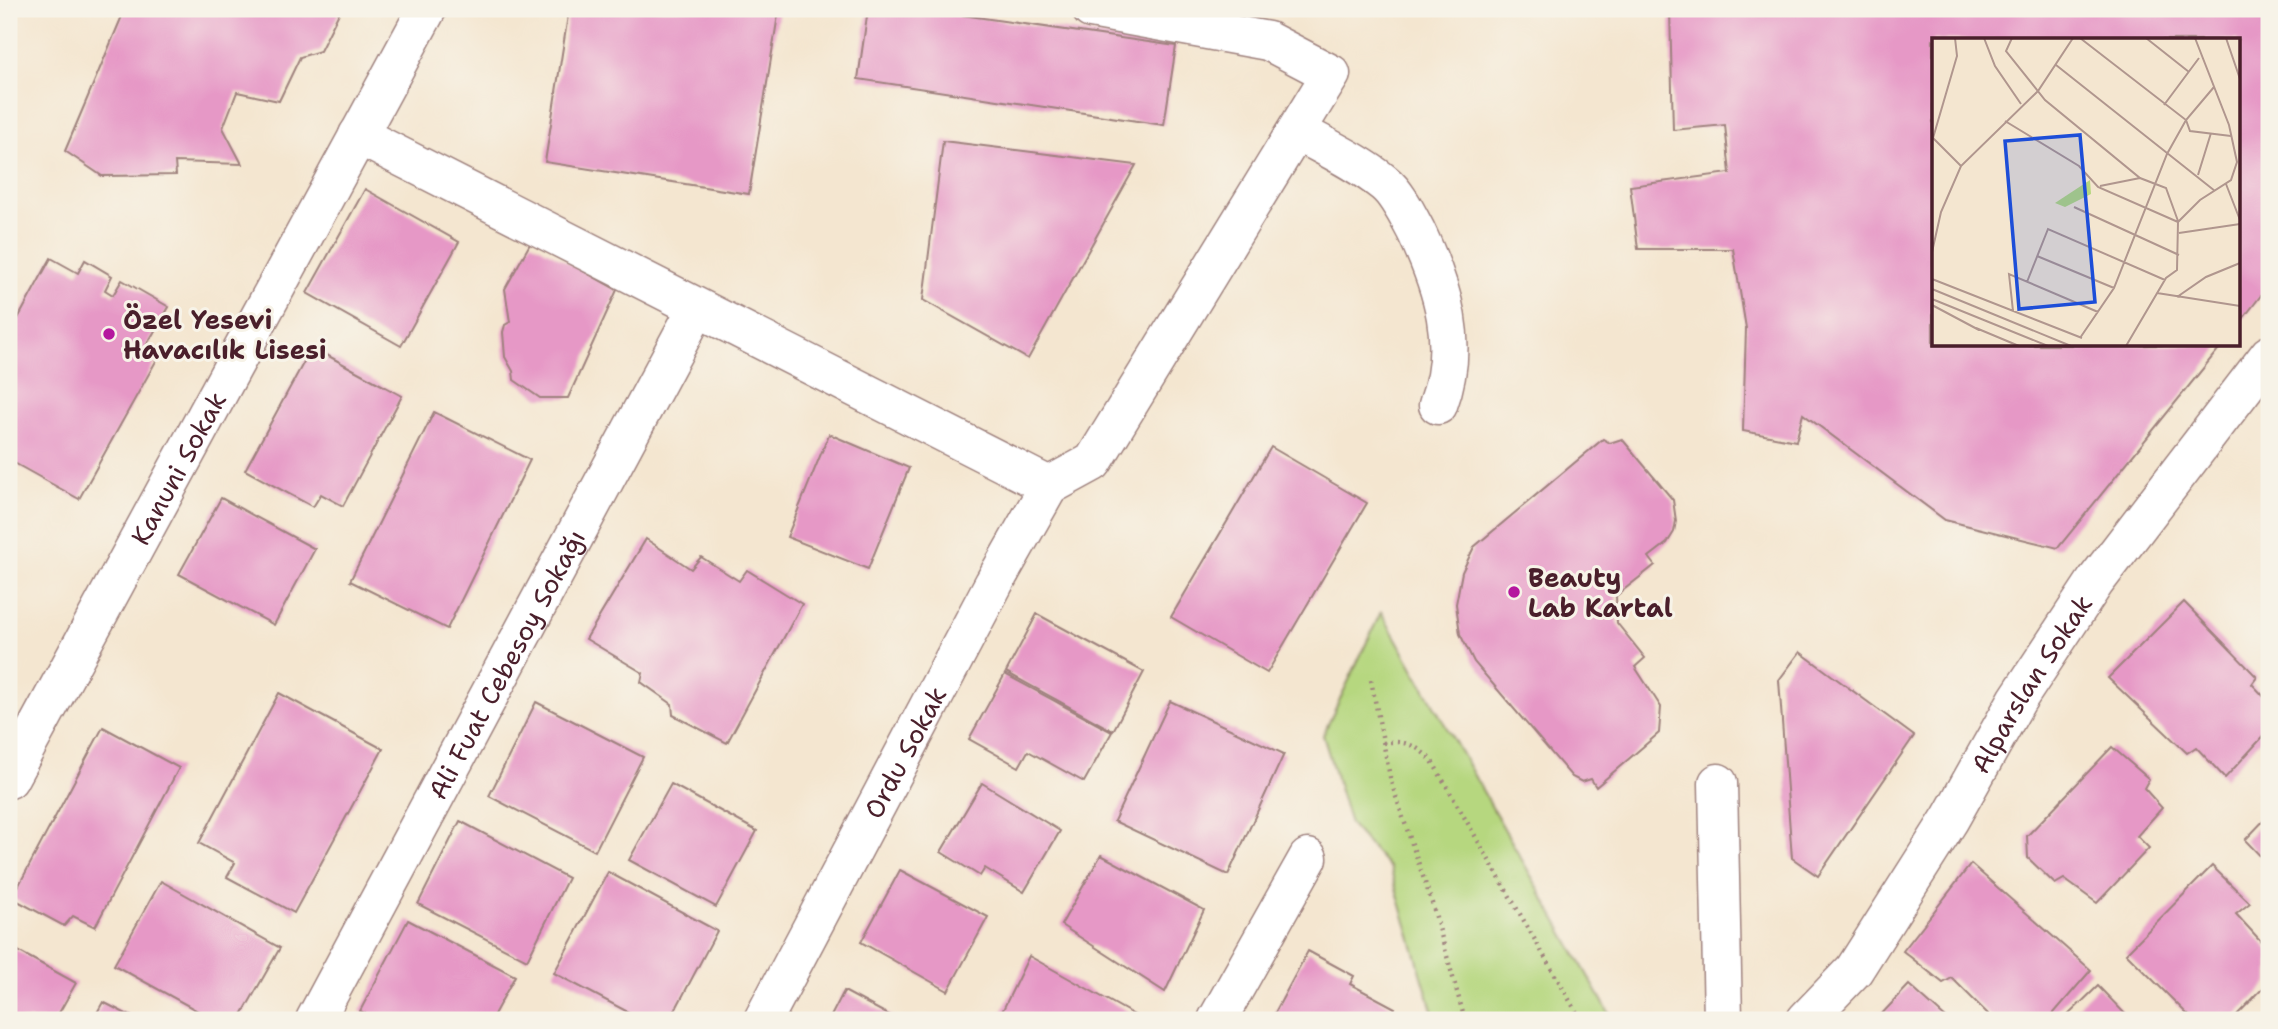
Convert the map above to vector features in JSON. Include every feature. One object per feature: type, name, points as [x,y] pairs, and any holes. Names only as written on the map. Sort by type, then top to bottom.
[{"type":"street","name":"Kanuni Sokak","points":[[9,779],[427,9]]},
{"type":"street","points":[[358,135],[1049,486],[1094,463],[1331,74],[1268,41],[1091,9]]},
{"type":"street","points":[[1297,131],[1385,183],[1410,220],[1441,291],[1448,324],[1450,364],[1438,405]]},
{"type":"street","name":"Ali Fuat Cebesoy Sokağı","points":[[315,1020],[697,308]]},
{"type":"street","name":"Alparslan Sokak","points":[[1806,1020],[1854,970],[1950,819],[2017,700],[2095,582],[2269,355]]},
{"type":"street","name":"Ordu Sokak","points":[[763,1020],[993,583],[1049,486]]},
{"type":"street","points":[[1718,783],[1723,1020]]},
{"type":"street","points":[[1217,1020],[1308,858]]},
{"type":"path","points":[[1371,680],[1391,782],[1432,903],[1465,1020]]},
{"type":"path","points":[[1383,743],[1408,743],[1421,750],[1432,761],[1581,1020]]},
{"type":"green space","points":[[1381,612],[1613,1020],[1435,1020],[1390,868],[1350,824],[1323,735]]},
{"type":"building","points":[[125,9],[341,9],[320,51],[300,57],[279,101],[237,92],[223,128],[242,164],[175,162],[176,175],[102,176],[65,151]]},
{"type":"building","points":[[569,9],[779,9],[749,194],[545,162]]},
{"type":"building","points":[[868,9],[921,9],[1176,46],[1164,125],[858,79]]},
{"type":"building","points":[[1670,9],[2269,9],[2269,285],[2240,322],[2240,38],[1932,38],[1932,346],[2221,346],[2058,548],[1945,520],[1803,414],[1796,441],[1743,431],[1746,328],[1733,249],[1638,249],[1630,186],[1730,173],[1725,125],[1673,130]]},
{"type":"building","points":[[943,141],[1136,165],[1028,359],[923,300]]},
{"type":"building","points":[[365,189],[459,242],[401,346],[307,293]]},
{"type":"building","points":[[531,242],[617,290],[568,398],[540,398],[514,380],[513,371],[505,357],[503,332],[505,325],[510,322],[505,289]]},
{"type":"building","points":[[51,258],[78,273],[85,260],[112,276],[105,290],[113,295],[122,280],[169,307],[146,346],[160,354],[79,499],[9,460],[9,335]]},
{"type":"building","points":[[312,347],[402,396],[343,506],[321,494],[313,507],[245,470]]},
{"type":"building","points":[[434,412],[530,460],[447,629],[350,581]]},
{"type":"building","points":[[829,434],[909,468],[868,569],[787,537]]},
{"type":"building","points":[[1603,439],[1610,443],[1622,439],[1673,500],[1676,521],[1674,532],[1667,543],[1649,557],[1655,565],[1616,596],[1617,623],[1645,658],[1635,667],[1661,707],[1659,733],[1596,787],[1591,779],[1582,782],[1572,777],[1474,662],[1460,634],[1456,604],[1462,572],[1474,547]]},
{"type":"building","points":[[1271,447],[1367,503],[1267,673],[1171,617]]},
{"type":"building","points":[[221,498],[315,549],[274,625],[179,574]]},
{"type":"building","points":[[646,539],[691,569],[701,557],[739,581],[747,570],[802,604],[727,743],[673,715],[672,704],[641,682],[643,673],[586,639]]},
{"type":"building","points":[[2184,602],[2257,677],[2252,684],[2269,702],[2269,730],[2225,778],[2196,747],[2187,753],[2108,678]]},
{"type":"building","points":[[1037,614],[1144,672],[1113,731],[1006,672]]},
{"type":"building","points":[[1800,652],[1914,736],[1818,876],[1792,858],[1779,680]]},
{"type":"building","points":[[1005,674],[1112,732],[1084,782],[1028,751],[1019,767],[969,739]]},
{"type":"building","points":[[279,693],[383,749],[294,913],[227,877],[235,863],[199,843]]},
{"type":"building","points":[[1170,701],[1284,754],[1228,875],[1114,821]]},
{"type":"building","points":[[536,702],[643,757],[595,851],[489,796]]},
{"type":"building","points":[[103,727],[179,768],[95,927],[73,916],[64,926],[12,898]]},
{"type":"building","points":[[2112,747],[2149,779],[2144,788],[2162,808],[2137,836],[2149,848],[2097,903],[2064,879],[2055,884],[2028,858],[2027,836]]},
{"type":"building","points":[[982,783],[1060,831],[1024,892],[985,868],[980,876],[941,852]]},
{"type":"building","points":[[671,784],[757,831],[716,907],[629,860]]},
{"type":"building","points":[[2269,815],[2269,865],[2245,840]]},
{"type":"building","points":[[460,821],[568,878],[527,960],[418,904]]},
{"type":"building","points":[[1101,855],[1204,910],[1165,992],[1061,925]]},
{"type":"building","points":[[1971,864],[2091,970],[2048,1020],[1994,1020],[1952,978],[1943,983],[1903,951]]},
{"type":"building","points":[[2212,866],[2250,903],[2236,914],[2269,950],[2269,982],[2232,1020],[2193,1020],[2126,953]]},
{"type":"building","points":[[900,870],[988,917],[948,991],[861,942]]},
{"type":"building","points":[[608,872],[717,931],[670,1020],[643,1020],[554,973]]},
{"type":"building","points":[[161,881],[280,948],[239,1020],[214,1020],[114,965]]},
{"type":"building","points":[[408,920],[515,976],[491,1020],[378,1020],[360,1011]]},
{"type":"building","points":[[9,946],[76,983],[55,1020],[9,1020]]},
{"type":"building","points":[[1308,951],[1354,976],[1350,984],[1395,1008],[1389,1020],[1271,1020]]},
{"type":"building","points":[[1029,956],[1143,1020],[998,1020]]},
{"type":"building","points":[[1909,985],[1948,1020],[1876,1020]]},
{"type":"building","points":[[2098,986],[2131,1020],[2063,1020]]},
{"type":"building","points":[[844,991],[898,1020],[829,1020]]},
{"type":"building","points":[[103,1002],[138,1020],[93,1020]]},
{"type":"place","name":"Özel Yesevi Havacılık Lisesi","points":[[109,334]]},
{"type":"place","name":"Beauty Lab Kartal","points":[[1514,592]]}]
